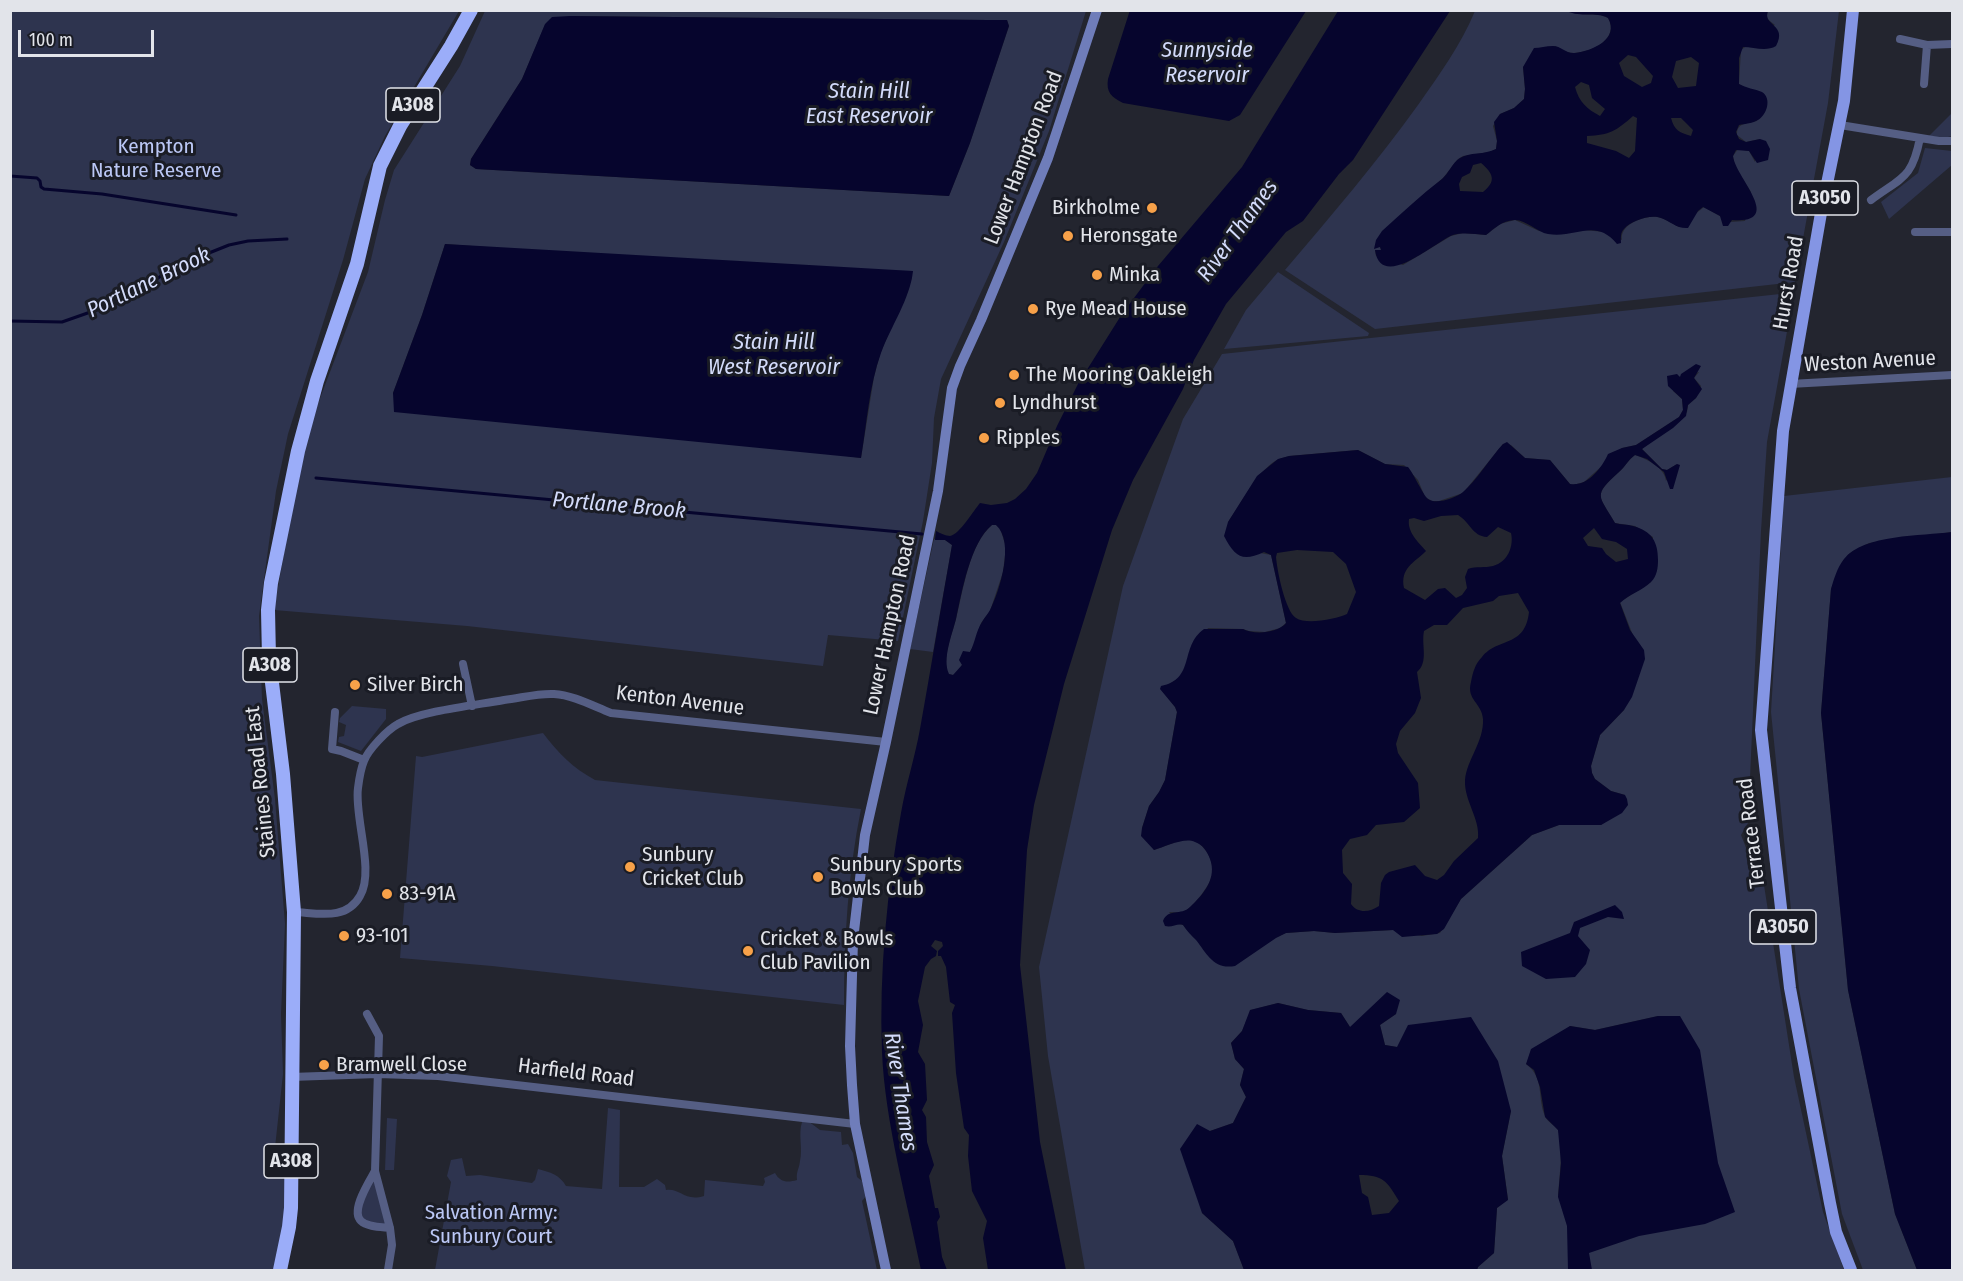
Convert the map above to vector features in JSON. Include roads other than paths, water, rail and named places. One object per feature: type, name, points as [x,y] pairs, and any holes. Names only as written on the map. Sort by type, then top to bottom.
[{"type":"highway","name":"Staines Road East","points":[[280,1270],[291,1208],[294,912],[284,774],[269,658],[268,610],[277,552],[298,451],[316,381],[357,264],[380,166],[400,126],[471,10]]},
{"type":"main road","name":"Hurst Road","points":[[1790,384],[1840,125],[1853,10]]},
{"type":"main road","name":"Terrace Road","points":[[1790,384],[1781,449],[1762,714],[1762,744],[1790,988],[1836,1232],[1851,1270]]},
{"type":"street","name":"Lower Hampton Road","points":[[886,1270],[855,1124],[850,1046],[853,940],[865,835],[941,474],[952,388],[1048,159],[1097,10]]},
{"type":"street","points":[[1900,39],[1927,45],[1953,44]]},
{"type":"street","points":[[1924,84],[1927,45]]},
{"type":"street","points":[[1840,125],[1953,141]]},
{"type":"street","points":[[1871,200],[1899,181],[1911,169],[1916,159],[1920,138]]},
{"type":"street","points":[[1915,232],[1953,232]]},
{"type":"street","name":"Weston Avenue","points":[[1790,384],[1953,375]]},
{"type":"street","points":[[463,664],[472,706]]},
{"type":"street","name":"Kenton Avenue","points":[[294,912],[338,914],[352,908],[362,895],[366,876],[358,790],[364,760],[383,736],[397,724],[411,718],[542,694],[556,694],[611,713],[886,742]]},
{"type":"street","points":[[335,712],[332,750],[342,751],[364,760]]},
{"type":"street","points":[[367,1014],[379,1036],[375,1171],[390,1228],[392,1245],[388,1270]]},
{"type":"street","name":"Harfield Road","points":[[291,1077],[378,1074],[438,1076],[855,1124]]},
{"type":"street","points":[[375,1171],[359,1203],[357,1215],[360,1221],[365,1223],[390,1228]]},
{"type":"water","name":"Sunnyside Reservoir","points":[[1130,10],[1306,11],[1240,115],[1229,121],[1123,103],[1112,96],[1108,87],[1108,79]]},
{"type":"water","name":"River Thames","points":[[1338,11],[1450,11],[1353,160],[1339,174],[1303,221],[1286,232],[1226,304],[1194,360],[1183,389],[1133,480],[1112,530],[1064,684],[1034,805],[1027,850],[1020,965],[1040,1142],[1066,1270],[988,1270],[983,1238],[987,1221],[972,1191],[968,1156],[969,1135],[964,1128],[956,1073],[952,1013],[955,1005],[950,1002],[946,967],[941,956],[938,956],[938,951],[943,946],[942,942],[935,940],[931,946],[937,951],[936,956],[925,967],[918,1001],[923,1025],[918,1052],[925,1064],[927,1100],[922,1110],[926,1117],[927,1142],[934,1165],[929,1176],[935,1208],[938,1208],[940,1217],[937,1222],[942,1257],[947,1270],[921,1270],[887,1106],[881,1022],[885,932],[896,842],[920,729],[952,545],[945,540],[935,540],[936,531],[948,536],[954,535],[980,503],[991,505],[1007,503],[1026,489],[1037,473],[1078,384],[1122,314],[1158,266],[1242,167]],"holes":[[[992,525],[996,525],[1002,533],[1005,554],[998,591],[970,652],[963,651],[959,660],[962,665],[953,675],[949,674],[948,647],[968,569],[984,533]]]},
{"type":"water","points":[[1567,11],[1768,11],[1768,20],[1779,33],[1776,46],[1764,49],[1743,47],[1739,58],[1739,84],[1762,92],[1768,102],[1761,118],[1739,125],[1736,132],[1739,139],[1746,142],[1760,139],[1766,141],[1770,149],[1768,160],[1757,163],[1749,151],[1736,150],[1733,156],[1757,207],[1755,215],[1748,219],[1732,220],[1728,226],[1723,226],[1720,216],[1703,207],[1688,228],[1657,217],[1646,218],[1627,226],[1622,232],[1621,243],[1617,244],[1609,236],[1593,230],[1558,235],[1548,234],[1522,221],[1514,220],[1502,223],[1486,235],[1465,233],[1453,235],[1398,265],[1387,266],[1379,262],[1375,250],[1381,250],[1380,247],[1374,249],[1376,240],[1382,231],[1442,179],[1460,158],[1496,149],[1494,122],[1500,114],[1514,108],[1524,99],[1523,67],[1534,48],[1556,46],[1575,53],[1596,47],[1607,38],[1611,25],[1608,18]],"holes":[[[1628,55],[1636,57],[1653,76],[1651,83],[1642,87],[1624,76],[1619,63]],[[1691,57],[1699,63],[1696,86],[1678,88],[1672,77],[1676,61]],[[1581,82],[1589,85],[1592,98],[1605,109],[1600,116],[1591,111],[1579,97],[1575,87]],[[1633,116],[1637,118],[1635,151],[1629,158],[1616,151],[1587,143],[1587,136],[1602,135],[1622,125]],[[1671,118],[1681,118],[1693,130],[1691,136],[1684,134],[1674,125]],[[1481,163],[1491,174],[1492,181],[1483,192],[1460,191],[1459,184],[1462,177],[1470,173],[1473,165]]]},
{"type":"water","name":"Stain Hill East Reservoir","points":[[552,17],[1007,20],[1009,26],[970,143],[949,196],[476,169],[470,165],[471,159],[522,79],[545,24]]},
{"type":"water","name":"Stain Hill West Reservoir","points":[[445,244],[913,271],[908,292],[877,366],[861,458],[394,412],[393,393]]},
{"type":"water","points":[[1696,364],[1701,366],[1694,378],[1702,389],[1688,405],[1686,416],[1673,428],[1642,449],[1662,469],[1667,470],[1677,464],[1680,465],[1673,489],[1670,489],[1664,472],[1647,459],[1635,455],[1605,486],[1601,496],[1615,523],[1631,525],[1645,531],[1653,538],[1658,554],[1656,575],[1653,580],[1620,603],[1630,630],[1644,650],[1645,659],[1632,697],[1624,710],[1600,735],[1591,766],[1595,779],[1611,791],[1625,795],[1628,805],[1622,813],[1601,825],[1559,825],[1532,835],[1461,899],[1444,929],[1437,934],[1402,937],[1393,930],[1286,933],[1235,966],[1228,967],[1212,960],[1183,925],[1165,926],[1163,921],[1165,917],[1171,913],[1186,910],[1200,897],[1208,885],[1212,866],[1206,851],[1195,842],[1180,842],[1154,850],[1141,836],[1149,806],[1165,780],[1177,712],[1160,689],[1161,686],[1179,677],[1196,636],[1204,629],[1243,629],[1266,632],[1286,623],[1271,555],[1264,552],[1250,557],[1240,556],[1232,549],[1224,536],[1228,522],[1257,476],[1278,459],[1289,456],[1358,450],[1385,464],[1408,467],[1428,499],[1441,501],[1463,492],[1507,442],[1525,458],[1550,460],[1570,484],[1582,483],[1602,465],[1608,454],[1636,445],[1679,417],[1683,410],[1682,399],[1668,386],[1667,376],[1677,374],[1680,377]],"holes":[[[1458,515],[1474,531],[1487,537],[1498,527],[1511,533],[1512,543],[1509,553],[1498,564],[1468,569],[1465,577],[1467,588],[1462,595],[1456,598],[1445,588],[1438,589],[1425,600],[1404,588],[1403,581],[1406,571],[1426,551],[1411,532],[1409,519],[1424,521],[1441,516]],[[1594,528],[1602,539],[1616,542],[1627,549],[1628,559],[1616,562],[1602,548],[1588,546],[1583,538]],[[1297,550],[1333,552],[1346,564],[1356,592],[1347,614],[1314,621],[1296,618],[1288,607],[1282,590],[1277,553]],[[1518,593],[1529,612],[1526,623],[1517,637],[1488,651],[1478,662],[1472,678],[1471,693],[1482,714],[1483,727],[1466,772],[1465,788],[1477,823],[1478,838],[1437,880],[1425,876],[1415,865],[1389,872],[1381,883],[1379,906],[1372,910],[1361,911],[1351,904],[1352,884],[1343,873],[1342,850],[1350,839],[1367,835],[1376,825],[1404,822],[1420,808],[1418,783],[1398,753],[1396,744],[1400,731],[1415,713],[1421,698],[1417,672],[1424,658],[1424,631],[1434,625],[1447,625],[1463,608],[1493,601],[1499,596]]]},
{"type":"water","points":[[1952,532],[1952,1270],[1917,1270],[1895,1214],[1848,990],[1821,713],[1831,589],[1844,559],[1853,551],[1879,541]]},
{"type":"water","points":[[1615,905],[1622,912],[1624,919],[1608,917],[1580,928],[1578,936],[1590,950],[1586,964],[1575,977],[1546,979],[1522,966],[1521,952],[1570,933],[1574,922]]},
{"type":"water","points":[[1387,992],[1400,1000],[1396,1014],[1380,1025],[1385,1045],[1397,1047],[1408,1025],[1471,1017],[1498,1061],[1511,1111],[1502,1156],[1508,1200],[1497,1208],[1494,1253],[1477,1270],[1244,1270],[1233,1241],[1202,1213],[1180,1149],[1197,1124],[1210,1131],[1233,1123],[1246,1097],[1240,1085],[1244,1069],[1235,1059],[1231,1043],[1242,1031],[1250,1010],[1278,1003],[1308,1010],[1341,1013],[1350,1027]],"holes":[[[1359,1175],[1379,1178],[1391,1188],[1399,1201],[1389,1213],[1372,1215],[1368,1197],[1362,1193]]]},
{"type":"water","points":[[1658,1016],[1680,1016],[1700,1050],[1718,1163],[1735,1212],[1705,1224],[1639,1236],[1589,1253],[1592,1270],[1568,1270],[1567,1226],[1558,1197],[1561,1163],[1558,1130],[1545,1117],[1540,1087],[1534,1070],[1526,1064],[1531,1049],[1570,1026],[1595,1030]]},
{"type":"waterway","points":[[10,176],[37,178],[44,189],[102,194],[236,215]]},
{"type":"waterway","name":"Portlane Brook","points":[[10,321],[62,322],[119,302],[179,265],[229,245],[248,241],[287,239]]},
{"type":"waterway","name":"Portlane Brook","points":[[316,478],[922,534]]},
{"type":"place","name":"Birkholme","points":[[1152,208]]},
{"type":"place","name":"Heronsgate","points":[[1068,236]]},
{"type":"place","name":"Minka","points":[[1097,275]]},
{"type":"place","name":"Rye Mead House","points":[[1033,309]]},
{"type":"place","name":"The Mooring Oakleigh","points":[[1014,375]]},
{"type":"place","name":"Lyndhurst","points":[[1000,403]]},
{"type":"place","name":"Ripples","points":[[984,438]]},
{"type":"place","name":"Silver Birch","points":[[355,685]]},
{"type":"place","name":"Sunbury Cricket Club","points":[[630,867]]},
{"type":"place","name":"Sunbury Sports Bowls Club","points":[[818,877]]},
{"type":"place","name":"83-91A","points":[[387,894]]},
{"type":"place","name":"93-101","points":[[344,936]]},
{"type":"place","name":"Cricket & Bowls Club Pavilion","points":[[748,951]]},
{"type":"place","name":"Bramwell Close","points":[[324,1065]]},
{"type":"park label","name":"Kempton Nature Reserve","points":[[156,159]]},
{"type":"park label","name":"Salvation Army: Sunbury Court","points":[[491,1225]]}]
